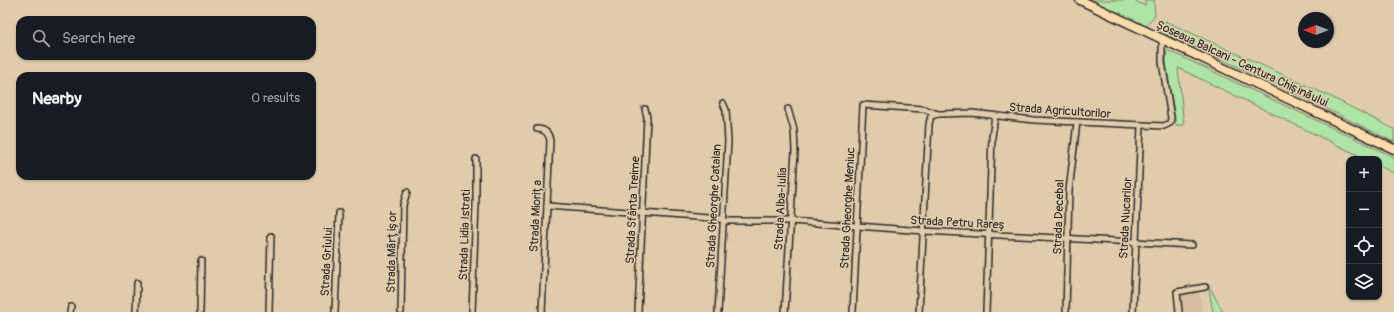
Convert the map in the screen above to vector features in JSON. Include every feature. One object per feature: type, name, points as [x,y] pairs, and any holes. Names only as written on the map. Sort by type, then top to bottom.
[{"type":"highway","name":"Șoseaua Balcani - Centura Chișinăului","points":[[1080,0],[1394,149]]},
{"type":"street","name":"Strada Agricultorilor","points":[[863,105],[924,109],[938,114],[972,113],[1077,122],[1164,126],[1170,124],[1171,118],[1162,62],[1162,39]]},
{"type":"street","name":"Strada Gheorghe Catalan","points":[[718,312],[728,141],[726,110],[722,103]]},
{"type":"street","name":"Strada Gheorghe Meniuc","points":[[852,312],[863,105]]},
{"type":"street","name":"Strada Sfânta Treime","points":[[638,312],[647,117],[645,109]]},
{"type":"street","name":"Strada Alba-Iulia","points":[[786,312],[794,130],[788,109]]},
{"type":"street","points":[[919,312],[929,124],[932,116],[938,114]]},
{"type":"street","points":[[986,312],[992,137],[995,116]]},
{"type":"street","name":"Strada Decebal","points":[[1066,312],[1069,191],[1077,122]]},
{"type":"street","name":"Strada Nucarilor","points":[[1133,312],[1141,125]]},
{"type":"street","name":"Strada Miorița","points":[[537,129],[544,130],[548,134],[550,141],[542,312]]},
{"type":"street","name":"Strada Lidia Istrati","points":[[472,312],[476,159]]},
{"type":"street","name":"Strada Mărțișor","points":[[401,312],[403,205],[407,192]]},
{"type":"street","name":"Strada Petru Rareș","points":[[547,206],[723,220],[790,221],[924,231],[1192,245]]},
{"type":"street","name":"Strada Grîului","points":[[335,312],[339,213]]},
{"type":"street","points":[[268,312],[271,236]]},
{"type":"street","points":[[200,312],[201,261]]},
{"type":"street","points":[[136,312],[137,283]]},
{"type":"street","points":[[1179,312],[1177,292],[1205,287]]},
{"type":"shaded area","points":[[1199,290],[1202,312],[1182,312],[1179,292]]},
{"type":"green space","points":[[1086,0],[1133,0],[1145,6],[1145,0],[1154,0],[1155,15],[1144,28]]},
{"type":"green space","points":[[1165,21],[1325,94],[1394,129],[1394,142],[1272,82],[1167,35]]},
{"type":"green space","points":[[1167,50],[1394,157],[1394,173],[1382,167],[1382,156],[1360,156],[1178,68],[1184,125],[1176,125],[1166,62]]},
{"type":"green space","points":[[1208,284],[1223,312],[1213,312]]}]
